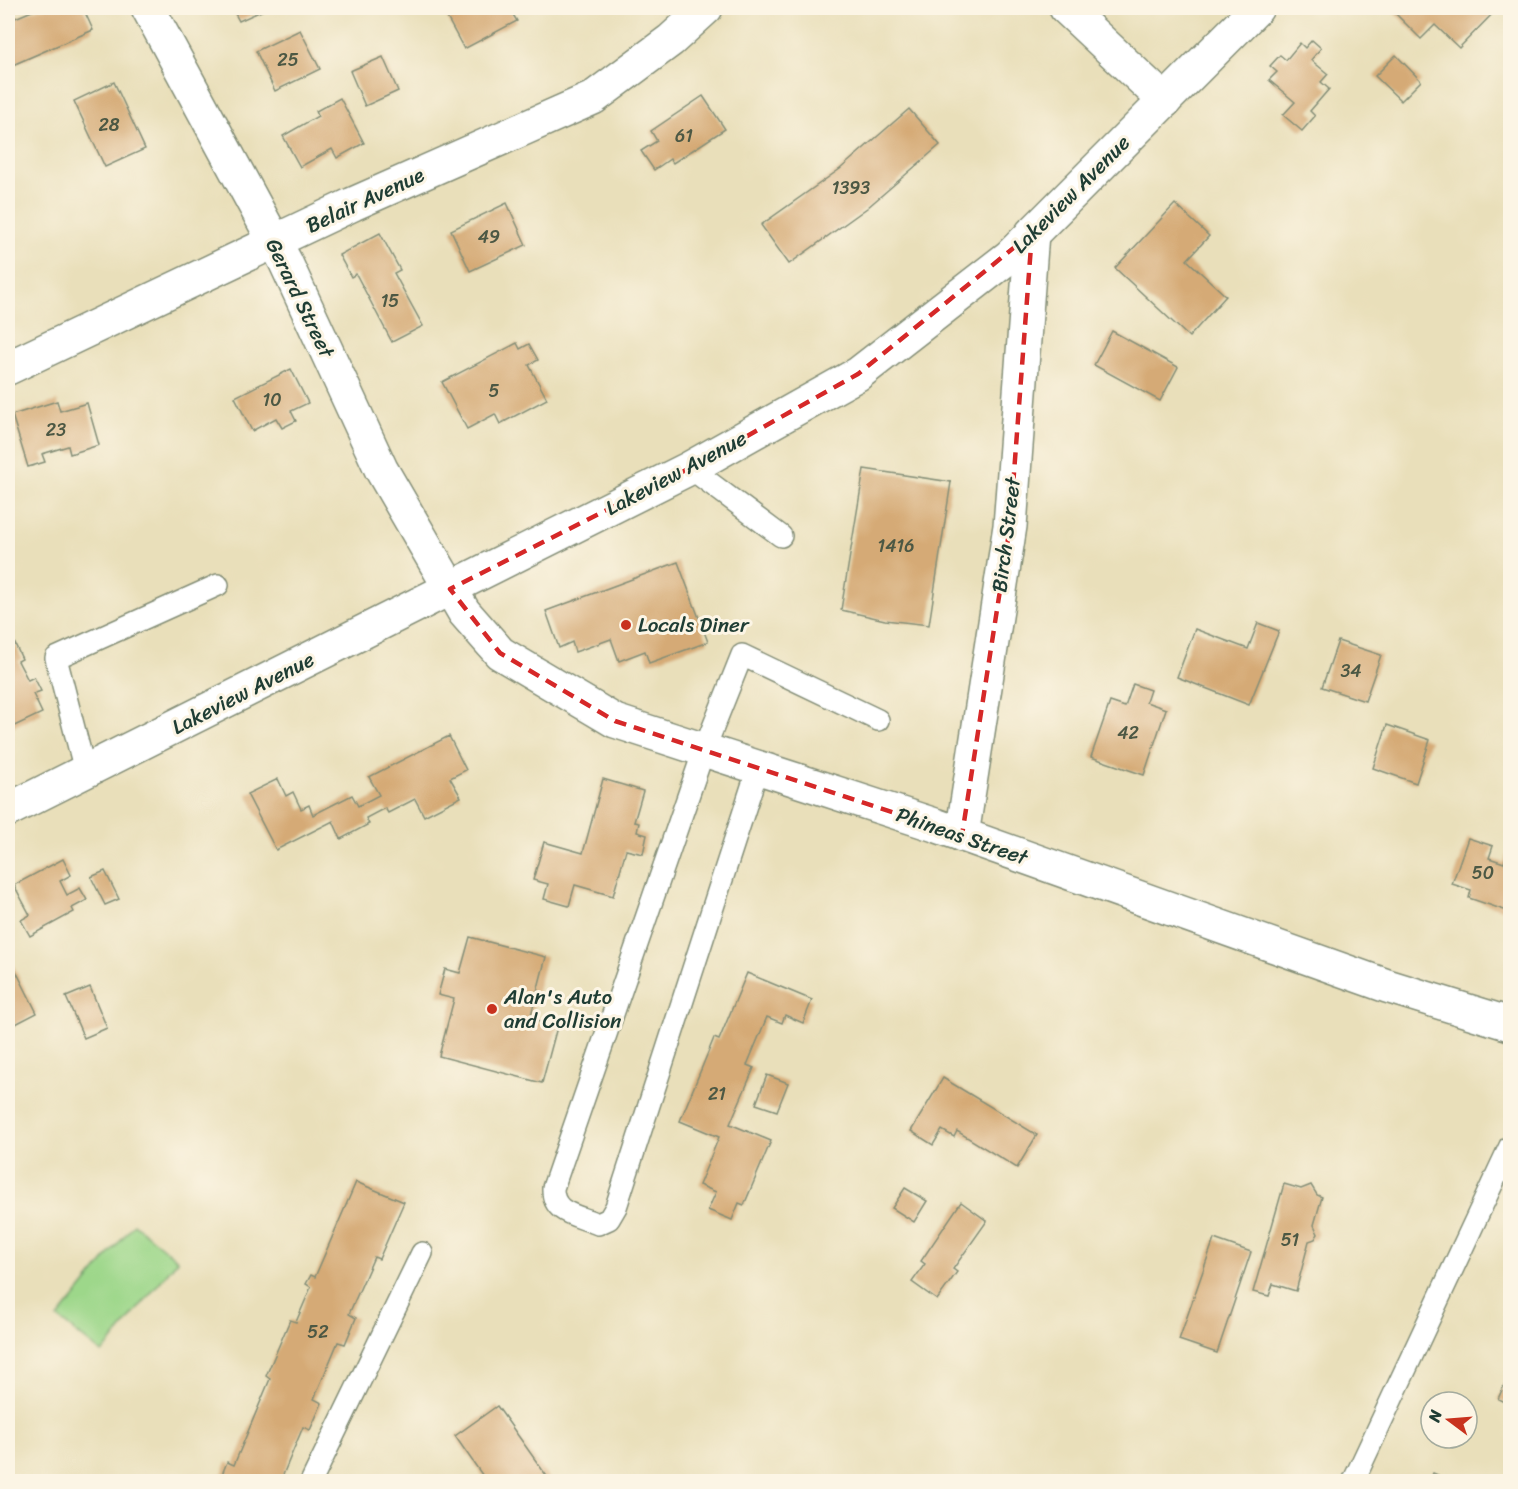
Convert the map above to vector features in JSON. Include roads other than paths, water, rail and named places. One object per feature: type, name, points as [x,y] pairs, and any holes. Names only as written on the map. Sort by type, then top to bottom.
[{"type":"street","name":"Gerard Street","points":[[148,8],[274,242],[381,469],[450,589]]},
{"type":"street","name":"Belair Avenue","points":[[8,368],[274,242],[593,98],[670,40],[706,8]]},
{"type":"street","points":[[1066,8],[1165,101]]},
{"type":"street","name":"Lakeview Avenue","points":[[8,810],[690,468],[858,374],[1010,255],[1257,8]]},
{"type":"street","name":"Birch Street","points":[[962,835],[1010,526],[1032,233]]},
{"type":"street","name":"Phineas Street","points":[[450,589],[464,612],[500,653],[615,721],[962,835],[1387,986],[1510,1024]]},
{"type":"lane","points":[[690,468],[781,536]]},
{"type":"lane","points":[[86,771],[56,658],[218,585]]},
{"type":"lane","points":[[758,768],[616,1207],[609,1218],[598,1224],[556,1207],[552,1200],[553,1188],[704,750],[742,655],[878,720]]},
{"type":"lane","points":[[1353,1482],[1510,1146]]},
{"type":"lane","points":[[311,1482],[422,1253]]},
{"type":"place","name":"Locals Diner","points":[[626,625]]},
{"type":"place","name":"Alan's Auto and Collision","points":[[492,1009]]}]
